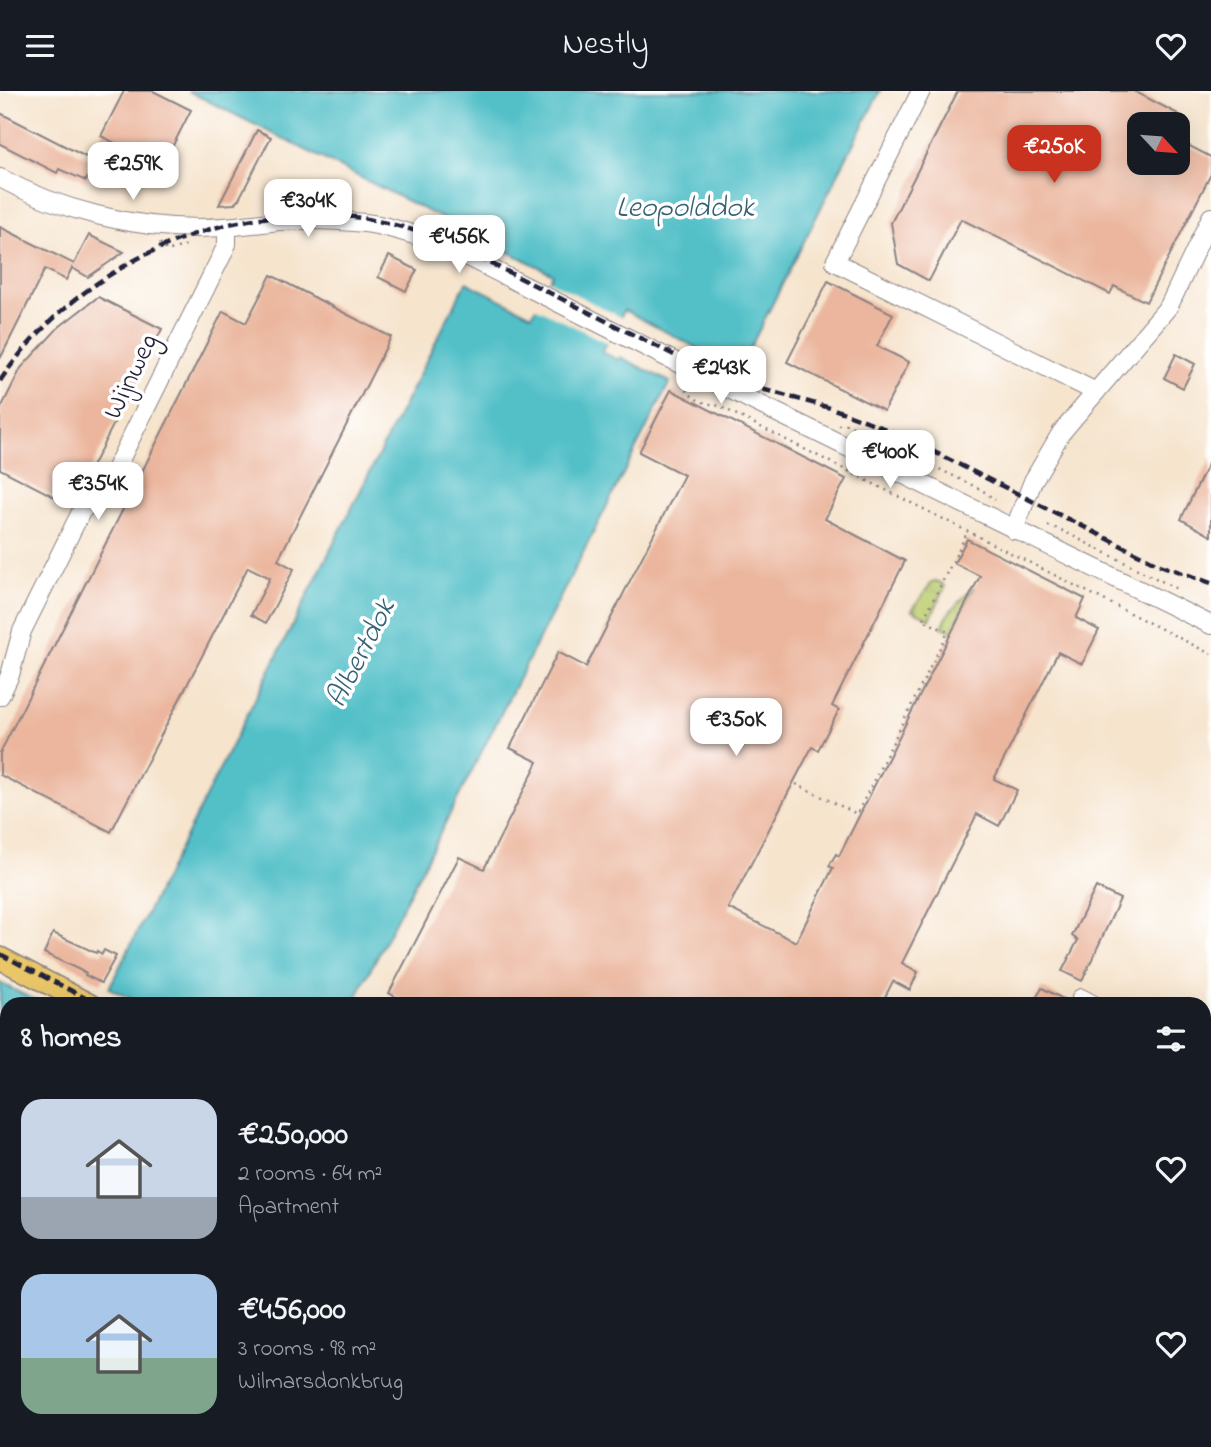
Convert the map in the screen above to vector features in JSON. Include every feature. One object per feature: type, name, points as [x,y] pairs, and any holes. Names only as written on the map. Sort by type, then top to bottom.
[{"type":"main road","points":[[0,958],[75,997]]},
{"type":"street","points":[[922,91],[835,262],[1096,392]]},
{"type":"street","points":[[0,178],[30,194],[120,219],[171,227],[227,227],[302,220],[344,221],[390,228],[442,244],[1014,530],[1211,625]]},
{"type":"street","points":[[1014,530],[1040,468],[1061,433],[1169,306],[1211,217]]},
{"type":"street","name":"Wijnweg","points":[[0,696],[10,675],[22,631],[81,512],[113,474],[222,255],[227,244],[227,227]]},
{"type":"path","points":[[156,241],[167,251],[189,244]]},
{"type":"path","points":[[677,377],[690,396],[719,406],[1211,654]]},
{"type":"path","points":[[796,784],[857,814],[948,632],[923,620],[968,531]]},
{"type":"green space","points":[[936,581],[945,587],[930,619],[912,610],[932,582]]},
{"type":"green space","points":[[974,587],[952,631],[942,627],[950,611]]},
{"type":"water","points":[[188,91],[880,91],[739,370],[624,310],[602,352],[618,360],[620,357],[670,382],[357,997],[128,997],[109,988],[466,282],[532,315],[553,274]]},
{"type":"water","points":[[0,983],[29,997],[0,997]]},
{"type":"pier","points":[[546,279],[622,318],[609,344],[533,306]]},
{"type":"building","points":[[124,91],[153,91],[191,110],[162,167],[101,136]]},
{"type":"building","points":[[958,91],[1134,91],[1174,112],[1127,112],[1127,175],[1190,175],[1190,146],[1211,157],[1211,174],[1146,302],[1114,286],[1110,294],[961,219],[929,281],[898,264],[891,223]]},
{"type":"building","points":[[0,113],[94,161],[86,181],[59,169],[57,173],[0,144]]},
{"type":"building","points":[[257,130],[271,137],[239,199],[234,204],[219,205]]},
{"type":"building","points":[[0,227],[74,264],[89,235],[124,252],[88,277],[72,268],[66,280],[45,269],[0,359]]},
{"type":"building","points":[[389,256],[417,270],[406,291],[378,277]]},
{"type":"building","points":[[271,275],[391,337],[278,560],[294,569],[266,623],[251,615],[270,578],[248,567],[111,832],[0,775],[0,753],[223,311],[246,323]]},
{"type":"building","points":[[828,281],[893,314],[877,346],[909,362],[884,411],[787,362]]},
{"type":"building","points":[[98,297],[162,329],[72,506],[0,469],[0,410],[21,368],[59,327]]},
{"type":"building","points":[[1176,354],[1195,364],[1183,388],[1164,378]]},
{"type":"building","points":[[671,390],[846,479],[825,519],[905,561],[832,706],[839,710],[818,750],[812,747],[728,908],[796,942],[833,868],[829,866],[836,854],[839,856],[980,576],[954,563],[967,539],[1085,599],[1076,618],[1099,630],[1082,664],[1058,652],[994,779],[1017,790],[999,826],[977,814],[902,963],[918,972],[910,990],[893,981],[885,997],[396,997],[389,993],[459,857],[484,869],[538,762],[510,748],[558,652],[586,667],[684,475],[639,452]]},
{"type":"building","points":[[1211,458],[1211,536],[1181,519]]},
{"type":"building","points":[[1096,887],[1120,899],[1082,981],[1062,971],[1078,940],[1072,936]]},
{"type":"building","points":[[53,933],[96,953],[97,951],[102,954],[104,950],[116,956],[101,983],[44,953]]},
{"type":"building","points":[[1042,988],[1059,997],[1037,997]]},
{"type":"railway","points":[[0,381],[30,343],[64,309],[103,279],[145,255],[190,236],[236,223],[284,215],[361,218],[446,241],[698,367],[740,383],[834,409],[869,422],[1160,565],[1211,583]]},
{"type":"railway","points":[[0,954],[83,997]]},
{"type":"water label","name":"Leopolddok","points":[[685,209]]},
{"type":"water label","name":"Albertdok","points":[[362,654]]}]
